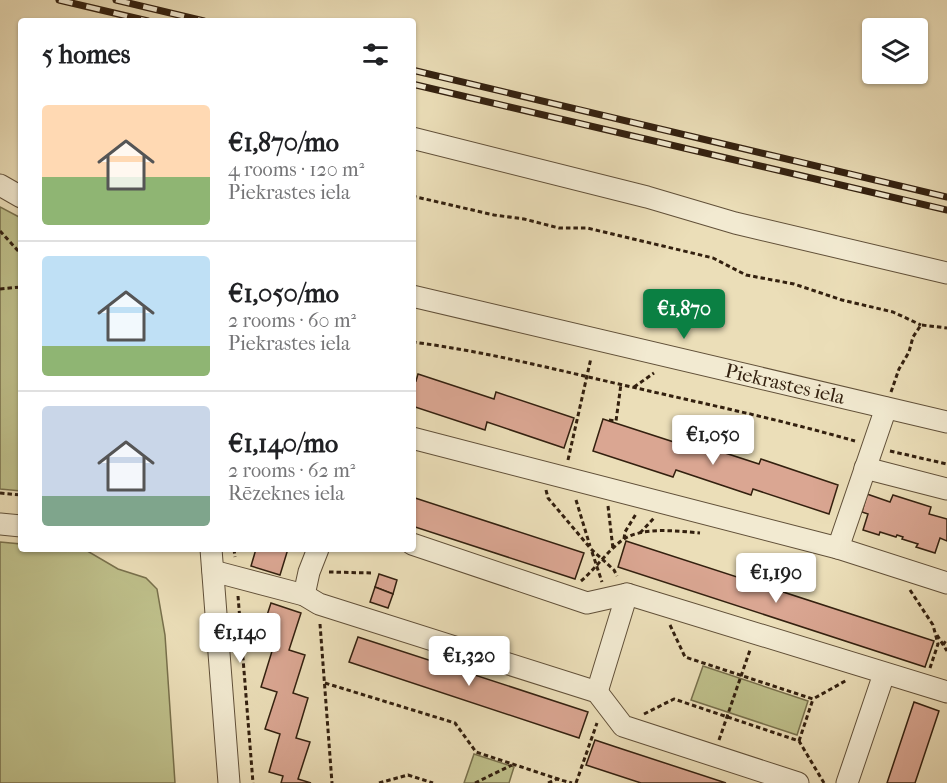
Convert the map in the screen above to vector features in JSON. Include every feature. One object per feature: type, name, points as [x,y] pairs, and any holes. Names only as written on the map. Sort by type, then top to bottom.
[{"type":"street","points":[[416,139],[647,197],[735,223],[947,273]]},
{"type":"street","points":[[0,185],[18,195]]},
{"type":"street","name":"Piekrastes iela","points":[[416,297],[947,422]]},
{"type":"street","points":[[838,548],[886,408]]},
{"type":"street","points":[[416,439],[838,548],[947,583]]},
{"type":"street","points":[[865,468],[947,489]]},
{"type":"street","points":[[0,524],[18,526]]},
{"type":"street","points":[[416,545],[586,603],[618,596],[675,609],[947,692]]},
{"type":"street","points":[[211,552],[229,783]]},
{"type":"street","points":[[311,599],[309,572],[317,552]]},
{"type":"street","points":[[213,572],[237,576],[311,599],[601,697],[624,726],[798,783]]},
{"type":"street","points":[[601,697],[618,596]]},
{"type":"street","points":[[847,783],[884,674]]},
{"type":"path","points":[[416,197],[560,228],[587,228],[713,258],[746,275],[794,284],[842,300],[893,312],[921,325],[947,328]]},
{"type":"path","points":[[0,231],[18,251]]},
{"type":"path","points":[[0,290],[18,287]]},
{"type":"path","points":[[886,408],[899,369],[921,325]]},
{"type":"path","points":[[596,339],[586,376],[569,477],[596,566],[618,596]]},
{"type":"path","points":[[416,343],[458,348],[781,420],[872,446],[947,464]]},
{"type":"path","points":[[609,420],[616,421],[621,384]]},
{"type":"path","points":[[540,470],[548,498],[591,549],[614,570],[618,596]]},
{"type":"path","points":[[607,487],[613,549]]},
{"type":"path","points":[[0,493],[18,495]]},
{"type":"path","points":[[624,539],[624,532],[637,512],[641,496]]},
{"type":"path","points":[[563,595],[631,535],[657,531],[707,534]]},
{"type":"path","points":[[234,552],[253,783]]},
{"type":"path","points":[[894,566],[933,625],[938,644],[930,669]]},
{"type":"path","points":[[309,572],[372,573]]},
{"type":"path","points":[[311,599],[325,683],[332,783]]},
{"type":"path","points":[[675,609],[670,627],[685,657],[813,699]]},
{"type":"path","points":[[935,633],[947,651]]},
{"type":"path","points":[[714,756],[755,634]]},
{"type":"path","points":[[943,645],[947,639]]},
{"type":"path","points":[[799,741],[813,699],[847,680],[854,664]]},
{"type":"path","points":[[325,683],[455,723],[476,752],[574,783],[601,697]]},
{"type":"path","points":[[636,730],[643,714],[674,699],[799,741],[824,783]]},
{"type":"path","points":[[475,783],[513,764]]},
{"type":"path","points":[[379,783],[408,775],[433,783]]},
{"type":"path","points":[[548,783],[561,780]]},
{"type":"green space","points":[[0,207],[18,216],[18,491],[0,489]]},
{"type":"green space","points":[[0,542],[18,544],[18,552],[89,552],[118,569],[146,578],[157,589],[165,635],[175,783],[0,783]]},
{"type":"green space","points":[[703,666],[808,701],[797,735],[691,700]]},
{"type":"green space","points":[[474,754],[514,767],[509,783],[464,783]]},
{"type":"building","points":[[418,374],[494,399],[496,392],[574,418],[564,448],[487,422],[485,430],[416,407]]},
{"type":"building","points":[[603,419],[680,444],[682,439],[759,464],[761,459],[838,485],[829,514],[753,489],[751,495],[676,470],[673,477],[593,451]]},
{"type":"building","points":[[867,494],[890,502],[893,495],[931,507],[929,514],[947,519],[947,541],[940,538],[935,553],[916,547],[918,544],[897,535],[896,537],[880,532],[879,535],[863,530],[868,514],[862,512]]},
{"type":"building","points":[[416,498],[584,553],[575,579],[416,527]]},
{"type":"building","points":[[626,541],[934,641],[925,667],[618,567]]},
{"type":"building","points":[[255,552],[287,552],[280,575],[251,566]]},
{"type":"building","points":[[379,574],[397,580],[393,594],[375,587]]},
{"type":"building","points":[[375,587],[393,594],[388,608],[370,602]]},
{"type":"building","points":[[271,603],[301,613],[289,650],[305,655],[293,693],[308,698],[296,738],[310,742],[298,779],[311,783],[281,783],[283,776],[269,772],[280,734],[265,729],[277,692],[261,687],[273,648],[258,643]]},
{"type":"building","points":[[358,637],[588,712],[579,738],[349,662]]},
{"type":"building","points":[[914,702],[939,711],[915,783],[887,783]]},
{"type":"building","points":[[595,740],[726,783],[641,783],[586,765]]},
{"type":"railway","points":[[59,0],[135,18]]},
{"type":"railway","points":[[116,0],[191,18]]},
{"type":"railway","points":[[416,71],[947,197]]},
{"type":"railway","points":[[416,85],[947,210]]}]
